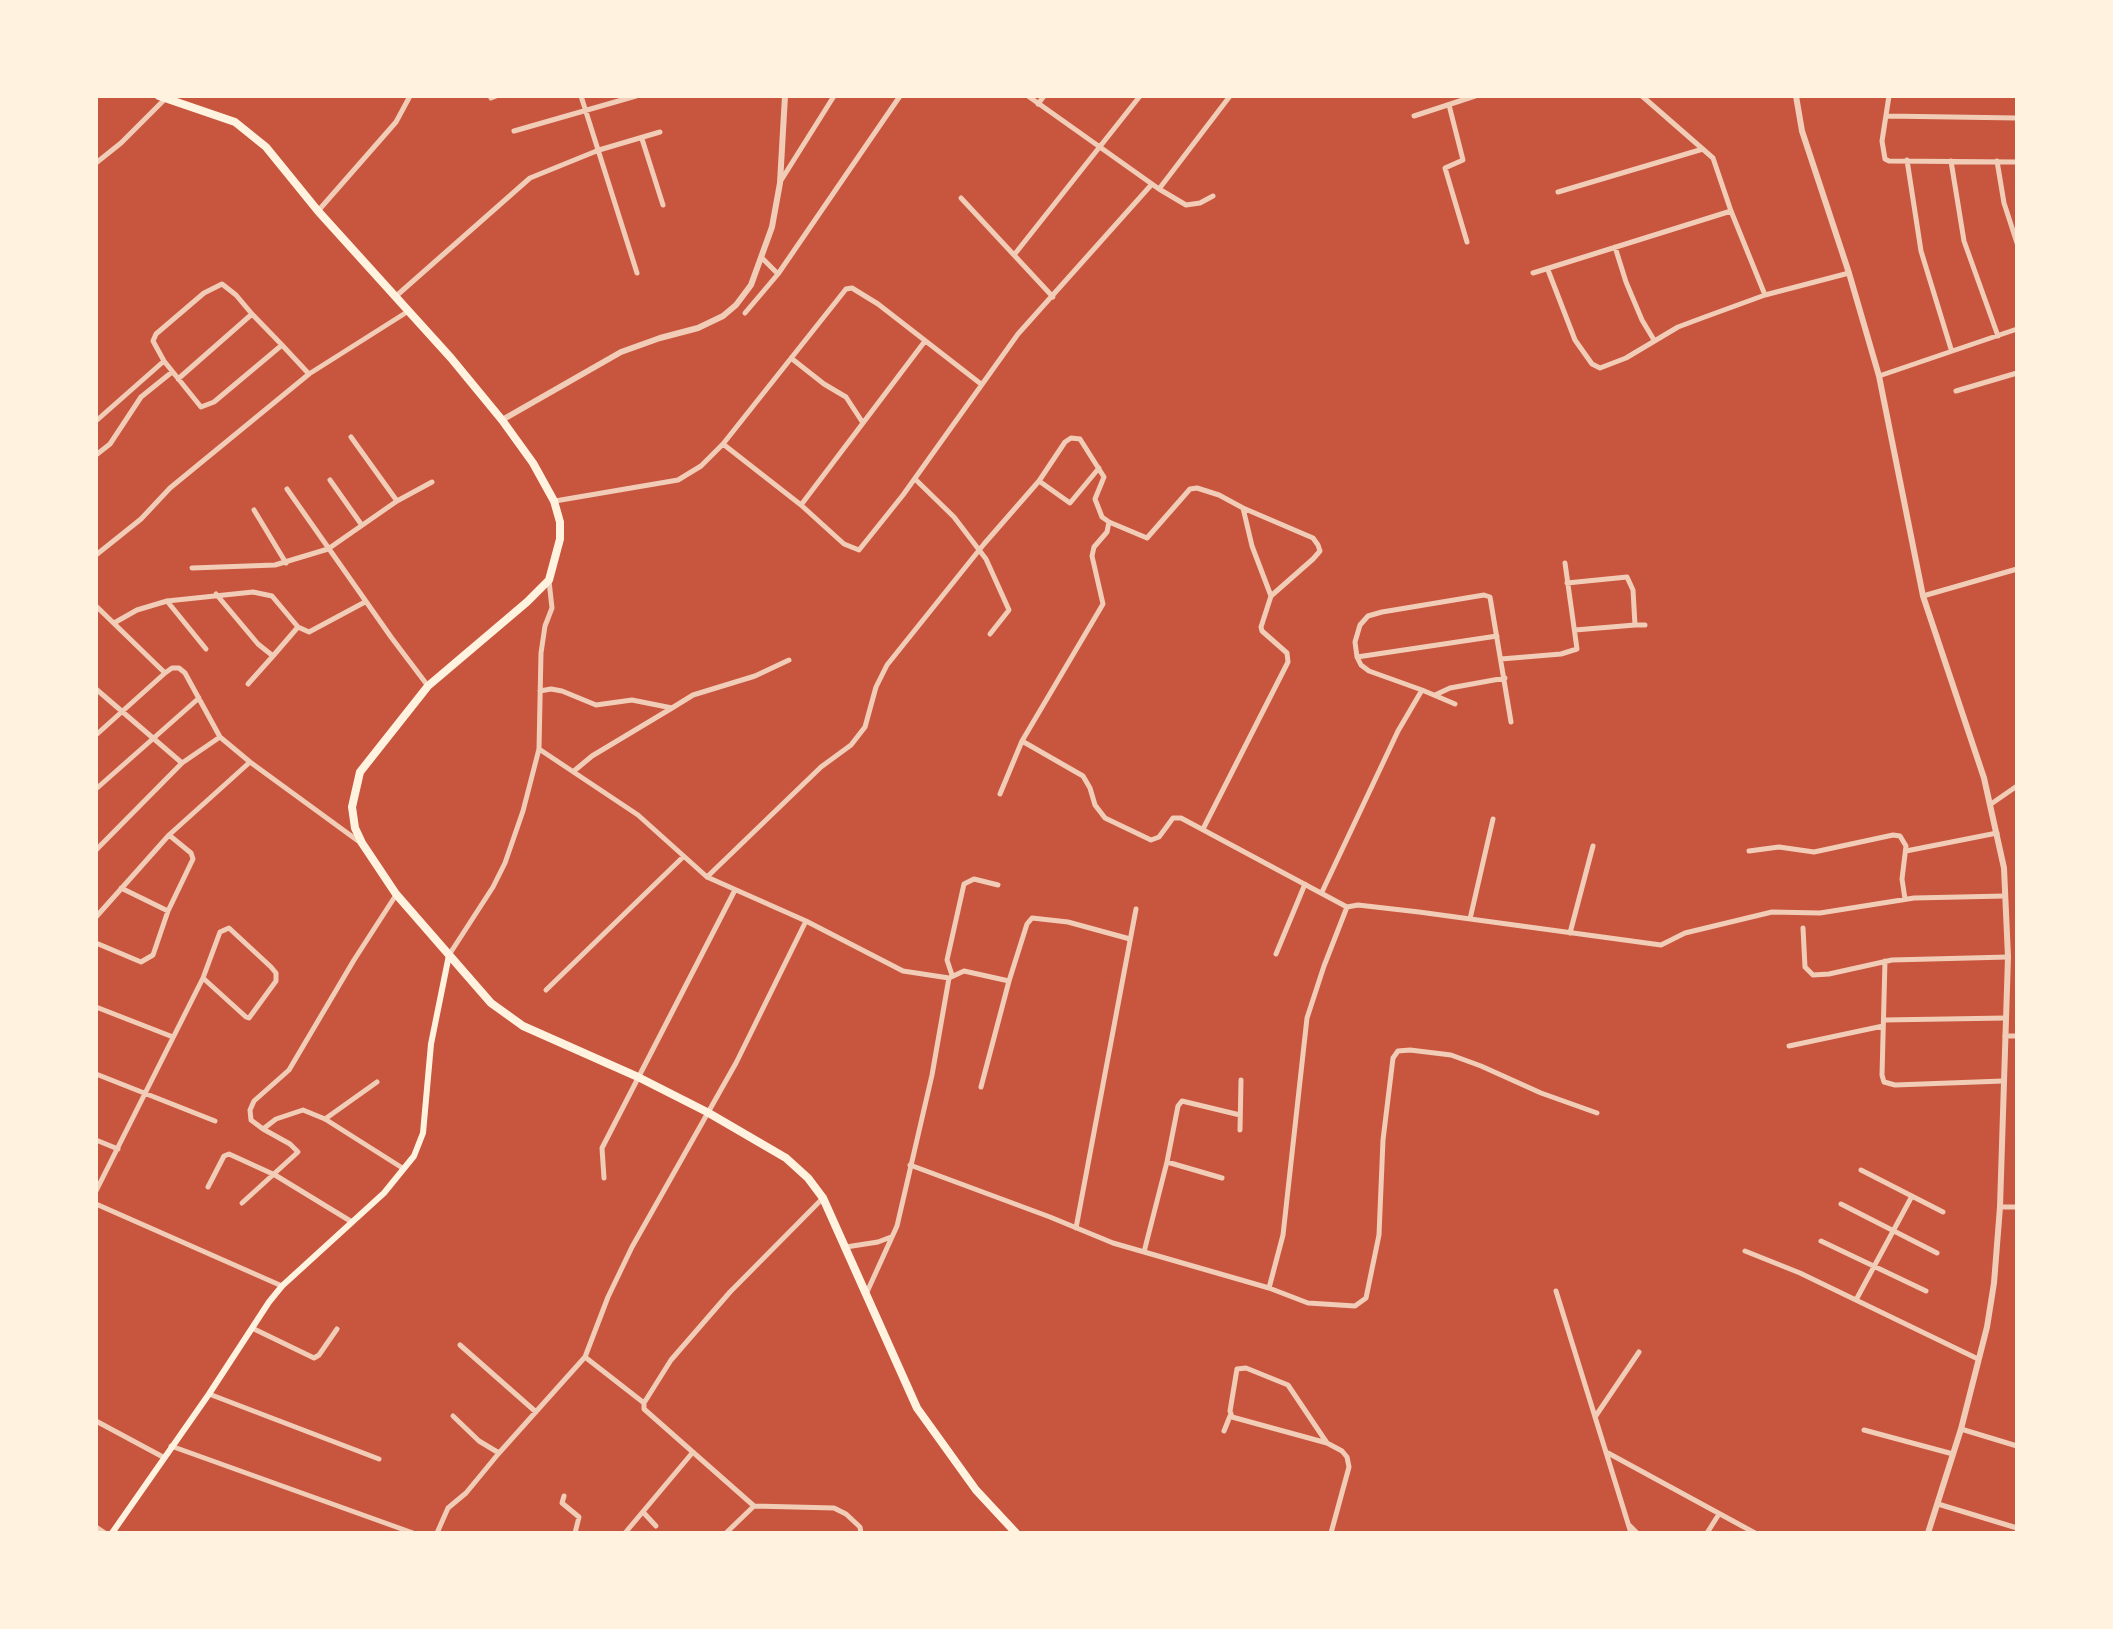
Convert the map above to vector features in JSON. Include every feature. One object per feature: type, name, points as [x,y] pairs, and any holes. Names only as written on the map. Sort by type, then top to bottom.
[{"type":"highway","points":[[162,97],[220,116],[252,133],[266,147],[318,211],[451,358],[502,420],[533,463],[554,501],[560,522],[560,539],[549,580],[428,686],[360,772],[352,807],[355,828],[362,843],[396,894],[491,1003],[523,1026],[638,1077],[707,1112],[786,1158],[808,1178],[823,1198],[917,1408],[976,1490],[1012,1532]]},
{"type":"main road","points":[[112,1533],[282,1286],[353,1222],[405,1169],[420,1145],[431,1044],[449,955]]},
{"type":"street","points":[[318,211],[396,122],[410,96]]},
{"type":"street","points":[[581,96],[637,273]]},
{"type":"street","points":[[514,131],[636,96]]},
{"type":"street","points":[[502,420],[621,352],[698,328],[723,316],[736,305],[751,285],[772,227],[780,183],[785,96]]},
{"type":"street","points":[[780,183],[834,96]]},
{"type":"street","points":[[745,313],[778,274],[900,96]]},
{"type":"street","points":[[1028,96],[1186,205],[1200,203],[1213,196]]},
{"type":"street","points":[[1038,104],[1044,96]]},
{"type":"street","points":[[1014,255],[1140,96]]},
{"type":"street","points":[[1159,189],[1230,96]]},
{"type":"street","points":[[1414,116],[1475,96]]},
{"type":"street","points":[[1642,96],[1704,149],[1720,172],[1731,211],[1765,295]]},
{"type":"street","points":[[1796,96],[1802,131],[1879,376],[1923,596],[1991,804],[2007,896],[2000,1207],[1992,1300],[1961,1429],[1928,1533]]},
{"type":"street","points":[[1889,96],[1882,150],[1885,159],[2017,162]]},
{"type":"street","points":[[96,163],[121,143],[162,97]]},
{"type":"street","points":[[1449,105],[1463,160],[1445,168],[1467,242]]},
{"type":"street","points":[[1886,116],[2017,118]]},
{"type":"street","points":[[394,298],[530,178],[599,150],[660,132]]},
{"type":"street","points":[[642,139],[663,205]]},
{"type":"street","points":[[1558,192],[1704,149]]},
{"type":"street","points":[[1907,160],[1921,251],[1951,349]]},
{"type":"street","points":[[1951,161],[1964,241],[1998,336]]},
{"type":"street","points":[[1997,161],[2004,203],[2017,243]]},
{"type":"street","points":[[723,444],[801,505],[844,544],[859,550],[915,479],[1018,334],[1152,184]]},
{"type":"street","points":[[961,198],[1053,297]]},
{"type":"street","points":[[1533,273],[1731,211]]},
{"type":"street","points":[[1615,247],[1631,295],[1654,340]]},
{"type":"street","points":[[762,258],[778,274]]},
{"type":"street","points":[[1548,270],[1575,340],[1596,367],[1626,358],[1678,327],[1765,295],[1849,273]]},
{"type":"street","points":[[282,345],[206,406],[199,405],[172,372],[155,347],[153,338],[215,285],[222,284],[227,287],[252,314],[282,345],[309,374]]},
{"type":"street","points":[[554,501],[678,480],[701,466],[723,444],[846,289],[852,288],[878,304],[981,384]]},
{"type":"street","points":[[96,555],[141,519],[170,488],[309,374],[407,312]]},
{"type":"street","points":[[178,379],[252,314]]},
{"type":"street","points":[[1879,376],[2017,329]]},
{"type":"street","points":[[801,505],[925,341]]},
{"type":"street","points":[[791,358],[846,397],[863,423]]},
{"type":"street","points":[[96,421],[164,361]]},
{"type":"street","points":[[96,455],[110,444],[141,397],[172,372]]},
{"type":"street","points":[[1956,391],[2017,373]]},
{"type":"street","points":[[351,437],[397,501]]},
{"type":"street","points":[[707,877],[821,767],[851,745],[865,727],[876,687],[887,665],[1071,438],[1085,443],[1104,477],[1095,499],[1102,517],[1142,538],[1151,536],[1186,491],[1197,488],[1313,538],[1318,545],[1320,551],[1313,559],[1271,596],[1262,631],[1287,653],[1288,662],[1203,829]]},
{"type":"street","points":[[1039,481],[1070,503],[1100,467]]},
{"type":"street","points":[[915,479],[954,517],[980,550],[1009,610],[990,634]]},
{"type":"street","points":[[330,480],[361,524]]},
{"type":"street","points":[[192,568],[265,566],[286,563],[328,549],[361,524],[432,482]]},
{"type":"street","points":[[287,489],[428,686]]},
{"type":"street","points":[[1243,508],[1252,546],[1271,596]]},
{"type":"street","points":[[254,510],[286,563]]},
{"type":"street","points":[[1000,794],[1022,741],[1103,604],[1092,556],[1094,547],[1107,532],[1109,522]]},
{"type":"street","points":[[1501,659],[1573,652],[1577,649],[1565,563]]},
{"type":"street","points":[[1923,596],[2017,569]]},
{"type":"street","points":[[1567,583],[1627,577],[1633,590],[1635,625]]},
{"type":"street","points":[[449,955],[493,887],[523,811],[539,749],[543,637],[552,608],[549,580]]},
{"type":"street","points":[[114,623],[137,610],[167,601],[253,592],[272,596],[298,627],[309,632],[365,602]]},
{"type":"street","points":[[216,594],[258,644],[273,656]]},
{"type":"street","points":[[1455,704],[1369,671],[1357,657],[1356,632],[1368,616],[1467,597],[1490,597],[1511,722]]},
{"type":"street","points":[[167,601],[206,649]]},
{"type":"street","points":[[96,606],[165,673]]},
{"type":"street","points":[[1575,630],[1645,625]]},
{"type":"street","points":[[248,684],[298,627]]},
{"type":"street","points":[[1357,657],[1497,636]]},
{"type":"street","points":[[574,771],[603,749],[693,695],[755,676],[789,660]]},
{"type":"street","points":[[96,735],[165,673],[179,668],[220,737],[362,843]]},
{"type":"street","points":[[1435,695],[1450,688],[1505,678]]},
{"type":"street","points":[[96,689],[182,763]]},
{"type":"street","points":[[1322,892],[1398,731],[1422,690]]},
{"type":"street","points":[[540,691],[562,691],[596,705],[632,700],[672,708]]},
{"type":"street","points":[[96,789],[199,698]]},
{"type":"street","points":[[96,850],[182,763],[220,737]]},
{"type":"street","points":[[1022,741],[1083,776],[1095,805],[1105,818],[1151,840],[1159,837],[1173,818],[1181,818],[1347,907],[1367,906],[1661,945],[1685,933],[1781,911],[1834,912],[1905,899],[2007,896]]},
{"type":"street","points":[[539,749],[638,815],[707,877],[806,921],[903,971],[950,976],[964,971],[1009,981]]},
{"type":"street","points":[[96,917],[169,835],[250,762]]},
{"type":"street","points":[[1991,804],[2017,786]]},
{"type":"street","points":[[1470,919],[1493,819]]},
{"type":"street","points":[[1906,851],[1998,833]]},
{"type":"street","points":[[1749,851],[1779,847],[1814,852],[1896,834],[1904,840],[1906,851],[1902,879],[1905,899]]},
{"type":"street","points":[[96,943],[141,962],[153,955],[168,911],[193,859],[191,853],[169,835]]},
{"type":"street","points":[[1570,933],[1593,846]]},
{"type":"street","points":[[546,990],[683,857]]},
{"type":"street","points":[[867,1292],[897,1226],[932,1075],[950,976],[947,960],[964,884],[974,879],[998,885]]},
{"type":"street","points":[[1276,954],[1305,884]]},
{"type":"street","points":[[121,888],[168,911]]},
{"type":"street","points":[[604,1178],[601,1150],[735,890]]},
{"type":"street","points":[[242,1203],[294,1157],[297,1150],[251,1120],[250,1110],[254,1101],[289,1070],[396,894]]},
{"type":"street","points":[[1269,1288],[1283,1235],[1307,1018],[1347,907]]},
{"type":"street","points":[[1076,1228],[1136,909]]},
{"type":"street","points":[[981,1087],[1009,981],[1027,924],[1032,918],[1068,922],[1130,939]]},
{"type":"street","points":[[437,1533],[448,1508],[466,1493],[585,1357],[608,1297],[632,1247],[736,1063],[806,921]]},
{"type":"street","points":[[96,1191],[203,978],[220,932],[229,928],[276,973],[276,981],[249,1018],[203,978]]},
{"type":"street","points":[[1803,928],[1805,967],[1813,975],[1885,961],[2008,957]]},
{"type":"street","points":[[2008,944],[2017,942]]},
{"type":"street","points":[[1885,961],[1882,1075],[1887,1083],[2003,1081]]},
{"type":"street","points":[[96,1007],[173,1037]]},
{"type":"street","points":[[1789,1046],[1884,1023],[2006,1018]]},
{"type":"street","points":[[2005,1036],[2017,1036]]},
{"type":"street","points":[[910,1165],[1113,1243],[1315,1304],[1355,1306],[1366,1298],[1379,1235],[1383,1140],[1393,1058],[1398,1051],[1451,1055],[1597,1113]]},
{"type":"street","points":[[96,1074],[215,1121]]},
{"type":"street","points":[[1240,1130],[1241,1080]]},
{"type":"street","points":[[325,1119],[377,1082]]},
{"type":"street","points":[[1144,1252],[1178,1106],[1182,1101],[1240,1115]]},
{"type":"street","points":[[263,1129],[276,1119],[303,1110],[325,1119],[405,1169]]},
{"type":"street","points":[[96,1140],[118,1149]]},
{"type":"street","points":[[208,1187],[227,1155],[275,1175],[353,1222]]},
{"type":"street","points":[[1167,1162],[1222,1178]]},
{"type":"street","points":[[1861,1170],[1943,1212]]},
{"type":"street","points":[[1856,1300],[1912,1196]]},
{"type":"street","points":[[823,1198],[730,1292],[671,1360],[643,1408],[754,1506],[834,1508],[846,1514],[860,1527],[861,1533]]},
{"type":"street","points":[[96,1204],[282,1286]]},
{"type":"street","points":[[1841,1204],[1937,1253]]},
{"type":"street","points":[[2000,1207],[2017,1207]]},
{"type":"street","points":[[846,1247],[892,1237]]},
{"type":"street","points":[[1821,1241],[1926,1291]]},
{"type":"street","points":[[1745,1251],[1800,1273],[1978,1359]]},
{"type":"street","points":[[1556,1291],[1631,1533]]},
{"type":"street","points":[[251,1328],[314,1358],[337,1329]]},
{"type":"street","points":[[460,1345],[536,1412]]},
{"type":"street","points":[[1595,1417],[1639,1352]]},
{"type":"street","points":[[585,1357],[644,1403]]},
{"type":"street","points":[[1224,1431],[1230,1415],[1237,1369],[1246,1368],[1288,1385],[1327,1443]]},
{"type":"street","points":[[209,1394],[379,1459]]},
{"type":"street","points":[[1230,1415],[1327,1443],[1345,1454],[1349,1467],[1331,1533]]},
{"type":"street","points":[[453,1416],[479,1441],[499,1453]]},
{"type":"street","points":[[96,1421],[163,1457]]},
{"type":"street","points":[[1961,1429],[2017,1446]]},
{"type":"street","points":[[1864,1430],[1953,1454]]},
{"type":"street","points":[[171,1446],[413,1533]]},
{"type":"street","points":[[625,1533],[693,1452]]},
{"type":"street","points":[[1608,1453],[1755,1533]]},
{"type":"street","points":[[564,1496],[562,1503],[579,1517],[575,1533]]},
{"type":"street","points":[[1938,1504],[2017,1528]]},
{"type":"street","points":[[726,1533],[754,1506]]},
{"type":"street","points":[[643,1512],[656,1526]]},
{"type":"street","points":[[1707,1533],[1719,1514]]},
{"type":"street","points":[[1628,1524],[1637,1533]]},
{"type":"street","points":[[96,1527],[105,1533]]}]
